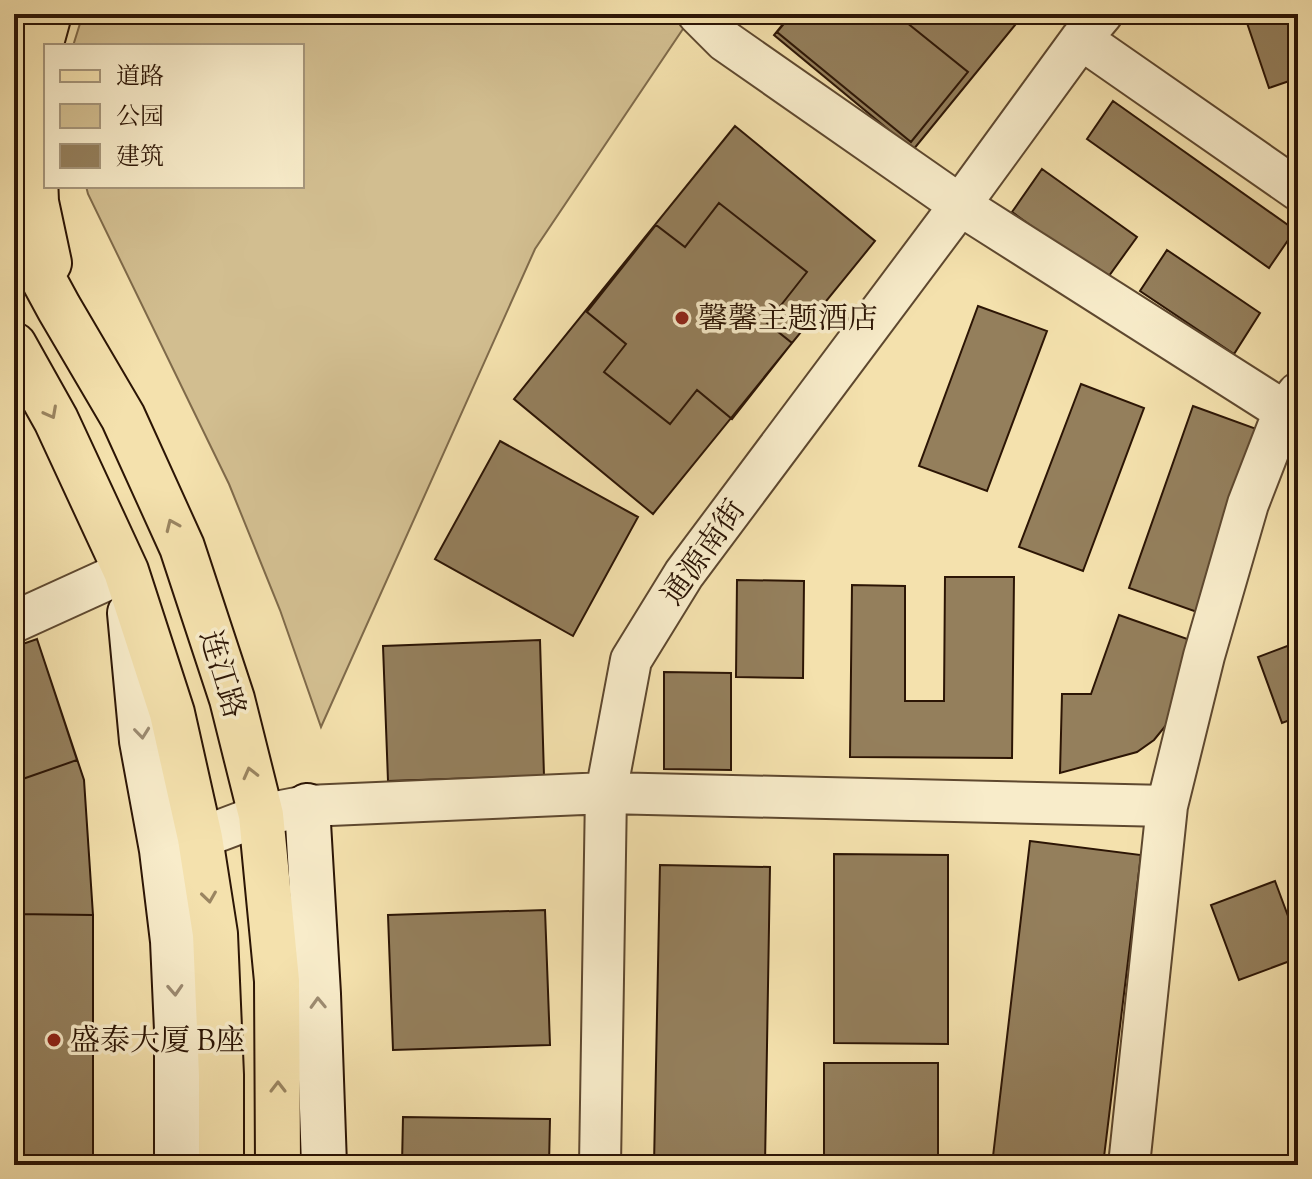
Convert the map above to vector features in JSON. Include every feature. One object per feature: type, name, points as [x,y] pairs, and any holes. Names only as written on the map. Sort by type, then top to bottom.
[{"type":"main road","points":[[49,14],[35,65],[33,124],[36,202],[59,308]]},
{"type":"main road","name":"连江路","points":[[14,225],[123,417],[182,547],[232,699],[261,815],[277,981],[278,1165]]},
{"type":"main road","name":"连江路","points":[[14,345],[56,420],[126,571],[172,713],[200,838],[215,934],[221,1165]]},
{"type":"main road","name":"连江路","points":[[126,571],[142,741],[162,850],[173,941],[177,1030],[177,1165]]},
{"type":"main road","points":[[307,806],[324,1165]]},
{"type":"street","points":[[698,14],[725,41],[960,205],[1291,402],[1248,504],[1204,656],[1167,806],[1129,1165]]},
{"type":"street","points":[[1092,26],[1298,190]]},
{"type":"street","name":"通源南街","points":[[600,1165],[606,793],[631,660],[684,574],[1092,26]]},
{"type":"street","points":[[14,622],[126,571]]},
{"type":"street","points":[[200,838],[261,815],[307,806],[606,793],[1167,806]]},
{"type":"green space","points":[[83,14],[693,14],[535,249],[321,727],[280,610],[229,484],[86,188],[304,188],[304,44],[74,44]]},
{"type":"building","points":[[791,14],[1024,14],[913,150],[774,35]]},
{"type":"building","points":[[792,14],[896,14],[968,72],[911,142],[777,32]]},
{"type":"building","points":[[1244,14],[1298,14],[1298,78],[1269,88]]},
{"type":"building","points":[[1113,101],[1295,230],[1269,268],[1087,139]]},
{"type":"building","points":[[735,126],[875,241],[653,514],[514,399]]},
{"type":"building","points":[[1042,169],[1137,237],[1106,280],[1012,212]]},
{"type":"building","name":"馨馨主题酒店","points":[[719,203],[807,272],[767,323],[792,343],[732,419],[697,390],[670,424],[604,372],[626,344],[587,312],[656,225],[685,247]]},
{"type":"building","points":[[1167,250],[1260,313],[1234,354],[1140,291]]},
{"type":"building","points":[[978,306],[1047,331],[987,491],[919,466]]},
{"type":"building","points":[[1081,384],[1144,408],[1083,571],[1019,547]]},
{"type":"building","points":[[1193,406],[1262,431],[1197,612],[1129,588]]},
{"type":"building","points":[[500,441],[638,517],[573,636],[435,559]]},
{"type":"building","points":[[945,577],[1014,577],[1012,758],[850,757],[852,585],[905,586],[905,701],[944,701]]},
{"type":"building","points":[[737,580],[804,581],[803,678],[736,677]]},
{"type":"building","points":[[1119,615],[1196,642],[1167,724],[1154,740],[1137,752],[1060,773],[1062,694],[1091,694]]},
{"type":"building","points":[[37,639],[84,780],[93,915],[93,1165],[14,1165],[14,647]]},
{"type":"building","points":[[37,639],[77,760],[14,782],[14,647]]},
{"type":"building","points":[[540,640],[544,776],[388,781],[383,646]]},
{"type":"building","points":[[1298,642],[1298,717],[1282,723],[1258,657]]},
{"type":"building","points":[[664,672],[731,673],[731,770],[664,769]]},
{"type":"building","points":[[1030,841],[1141,855],[1103,1165],[992,1165]]},
{"type":"building","points":[[834,854],[948,855],[948,1044],[834,1043]]},
{"type":"building","points":[[660,865],[770,867],[765,1165],[654,1165]]},
{"type":"building","points":[[1275,881],[1298,943],[1298,958],[1239,980],[1211,905]]},
{"type":"building","points":[[545,910],[550,1045],[393,1050],[388,915]]},
{"type":"building","name":"盛泰大厦 B座","points":[[14,914],[93,915],[93,1165],[14,1165]]},
{"type":"building","points":[[824,1063],[938,1063],[938,1165],[824,1165]]},
{"type":"building","points":[[403,1117],[550,1119],[549,1165],[402,1165]]},
{"type":"place","name":"馨馨主题酒店","points":[[682,318]]},
{"type":"place","name":"盛泰大厦 B座","points":[[54,1040]]}]
